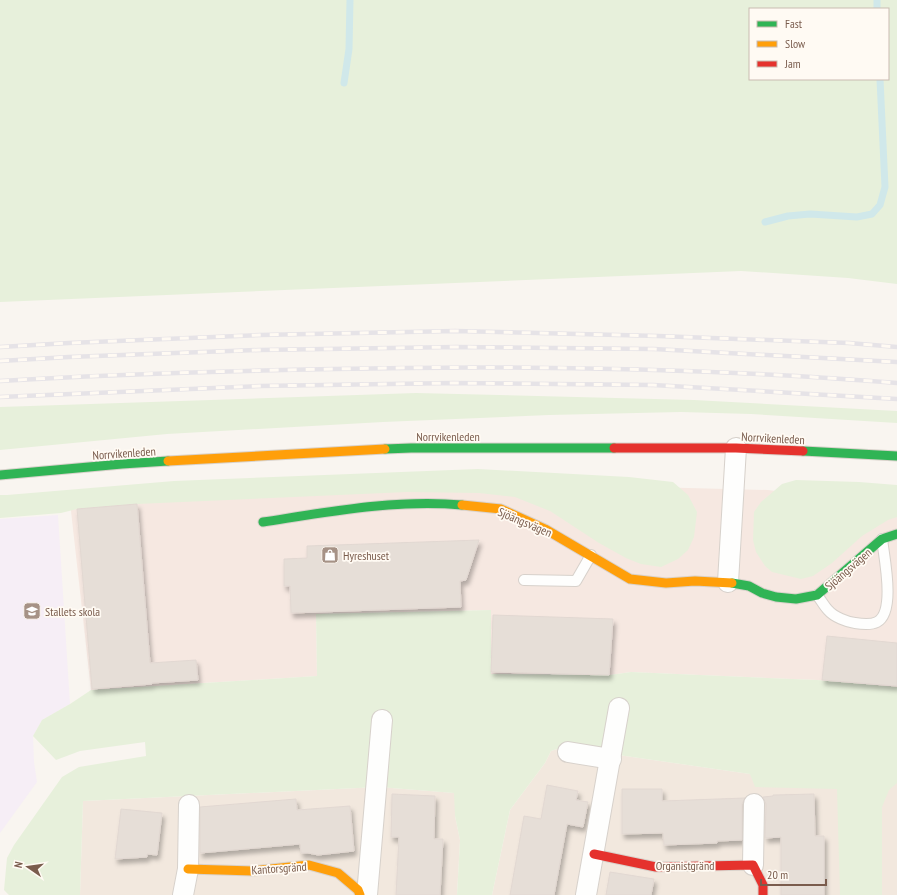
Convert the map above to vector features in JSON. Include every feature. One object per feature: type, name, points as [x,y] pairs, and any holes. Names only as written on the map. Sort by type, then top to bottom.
[{"type":"street","name":"Norrvikenleden","points":[[0,475],[122,464],[411,448],[736,448],[897,456]]},
{"type":"street","points":[[728,582],[736,448]]},
{"type":"street","name":"Sjöängsvägen","points":[[263,522],[356,508],[438,503],[501,509],[545,529],[630,579],[666,583],[695,581],[728,582],[749,586],[762,593],[776,597],[796,599],[817,595],[882,539],[897,534]]},
{"type":"street","points":[[586,895],[619,708]]},
{"type":"street","points":[[367,895],[382,720]]},
{"type":"street","points":[[568,752],[610,759]]},
{"type":"street","points":[[754,804],[753,865],[763,885],[763,895]]},
{"type":"street","points":[[183,895],[188,869],[189,805]]},
{"type":"street","name":"Organistgränd","points":[[594,854],[656,867],[753,865]]},
{"type":"street","name":"Kantorsgränd","points":[[188,869],[253,871],[309,865],[338,872],[358,890],[360,895]]},
{"type":"lane","points":[[817,595],[828,612],[847,622],[859,624],[877,622],[883,616],[887,597],[888,577],[882,539]]},
{"type":"lane","points":[[524,580],[576,581],[591,555]]},
{"type":"shaded area","points":[[496,483],[768,490],[897,506],[897,693],[817,680],[631,672],[610,675],[491,674],[491,610],[316,614],[317,676],[91,690],[70,502]]},
{"type":"shaded area","name":"Stallets skola","points":[[58,515],[70,704],[42,720],[33,736],[34,762],[37,782],[0,833],[0,519]]},
{"type":"shaded area","points":[[563,747],[750,774],[897,779],[897,895],[492,895],[510,810],[545,763],[551,751]]},
{"type":"shaded area","points":[[379,787],[455,793],[455,816],[460,840],[457,895],[80,895],[83,801]]},
{"type":"green space","points":[[0,0],[897,0],[897,284],[848,278],[741,271],[0,302]]},
{"type":"green space","points":[[416,393],[694,400],[897,411],[897,423],[751,414],[681,412],[549,415],[383,422],[167,434],[0,450],[0,407]]},
{"type":"green space","points":[[478,469],[629,477],[673,482],[688,495],[697,512],[694,537],[688,550],[678,559],[661,567],[641,564],[626,558],[599,543],[550,511],[515,497],[479,493],[407,492],[137,504],[77,509],[61,513],[0,518],[0,495],[174,481]]},
{"type":"green space","points":[[796,480],[897,485],[897,517],[888,520],[862,536],[832,563],[813,576],[801,579],[772,572],[765,566],[756,552],[753,540],[754,512],[761,502],[782,484]]},
{"type":"green space","points":[[491,610],[491,674],[610,675],[631,672],[817,680],[897,687],[897,783],[889,790],[882,807],[882,895],[840,895],[837,789],[755,787],[750,774],[563,747],[551,751],[545,763],[510,810],[492,895],[457,895],[460,840],[455,816],[454,793],[379,787],[83,801],[80,895],[9,895],[4,890],[7,858],[14,845],[62,777],[79,767],[146,756],[145,742],[80,751],[56,760],[33,736],[42,720],[91,690],[317,676],[316,614]]},
{"type":"building","points":[[137,504],[150,663],[196,660],[198,680],[92,689],[77,509]]},
{"type":"building","points":[[479,540],[466,580],[460,581],[461,607],[291,613],[290,586],[284,586],[284,559],[307,558],[307,546]]},
{"type":"building","points":[[493,615],[613,619],[609,675],[491,672]]},
{"type":"building","points":[[827,636],[897,643],[897,686],[822,680]]},
{"type":"building","points":[[547,785],[578,791],[576,800],[588,802],[583,827],[567,824],[554,895],[510,895],[524,816],[541,819]]},
{"type":"building","points":[[622,789],[662,789],[662,801],[745,798],[742,804],[742,840],[717,841],[717,843],[664,845],[663,833],[622,834]]},
{"type":"building","points":[[392,794],[435,796],[434,839],[443,839],[440,895],[396,895],[399,837],[391,837]]},
{"type":"building","points":[[814,794],[815,836],[824,836],[824,895],[781,895],[781,837],[765,838],[766,804],[763,797],[773,795]]},
{"type":"building","points":[[296,799],[297,810],[350,806],[354,851],[318,855],[301,853],[300,844],[200,853],[200,807]]},
{"type":"building","points":[[121,809],[162,813],[157,855],[147,854],[147,857],[115,859]]},
{"type":"building","points":[[610,872],[654,879],[651,895],[606,895]]},
{"type":"waterway","points":[[344,83],[349,49],[350,0]]},
{"type":"waterway","points":[[877,0],[877,8]]},
{"type":"waterway","points":[[765,222],[788,216],[810,214],[857,217],[872,214],[880,205],[885,187],[880,80]]},
{"type":"railway","points":[[0,347],[260,335],[455,331],[658,336],[849,343],[897,347]]},
{"type":"railway","points":[[0,361],[259,350],[456,347],[654,349],[897,362]]},
{"type":"railway","points":[[0,381],[83,376],[208,372],[475,367],[686,371],[897,383]]},
{"type":"railway","points":[[0,397],[260,386],[453,383],[653,385],[897,399]]},
{"type":"traffic: fast","points":[[385,449],[614,448]]},
{"type":"traffic: fast","points":[[803,451],[897,456]]},
{"type":"traffic: fast","points":[[0,475],[168,461]]},
{"type":"traffic: fast","points":[[263,522],[387,505],[462,505]]},
{"type":"traffic: fast","points":[[732,583],[749,586],[762,593],[776,597],[796,599],[817,595],[882,539],[897,534]]},
{"type":"traffic: slow","points":[[168,461],[385,449]]},
{"type":"traffic: slow","points":[[462,505],[501,509],[545,529],[630,579],[666,583],[695,581],[732,583]]},
{"type":"traffic: slow","points":[[188,869],[253,871],[309,865],[338,873],[358,890],[360,895]]},
{"type":"traffic: jam","points":[[614,448],[736,448],[803,451]]},
{"type":"traffic: jam","points":[[594,854],[656,867],[753,865],[763,885],[763,895]]},
{"type":"place","name":"Hyreshuset","points":[[330,555]]},
{"type":"place","name":"Stallets skola","points":[[32,611]]}]
